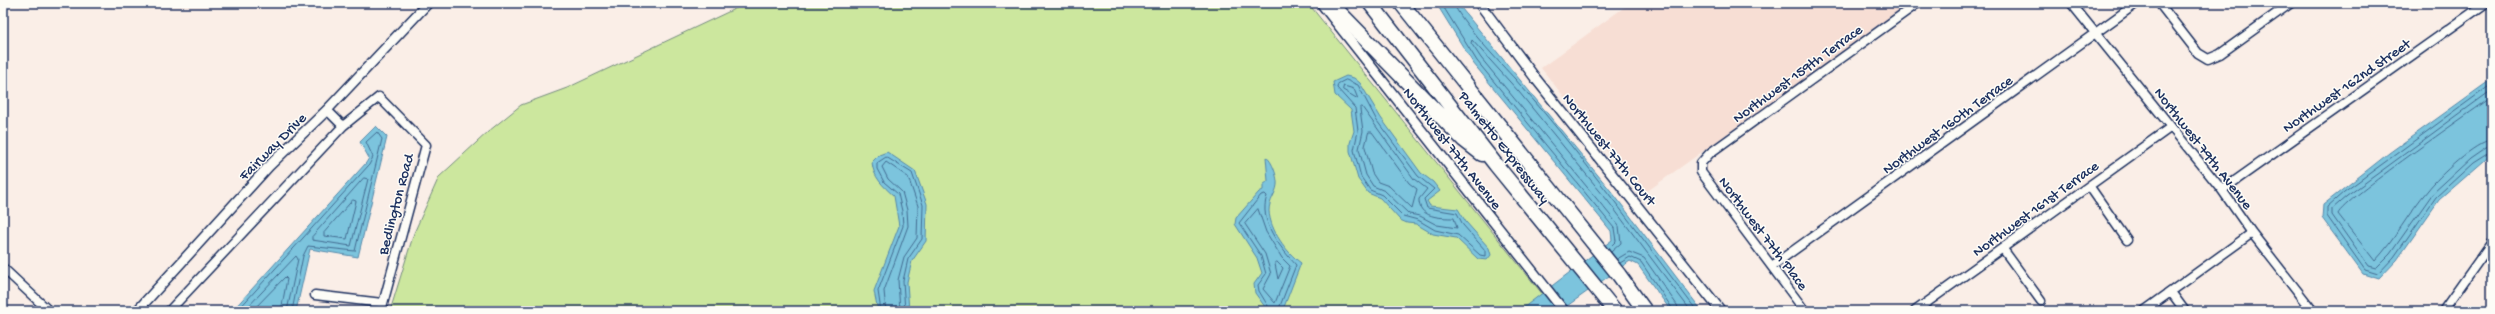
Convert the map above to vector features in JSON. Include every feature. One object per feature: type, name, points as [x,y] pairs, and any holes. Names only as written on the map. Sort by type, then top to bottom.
[{"type":"highway","points":[[1326,3],[1347,20],[1464,140],[1496,165]]},
{"type":"highway","name":"Palmetto Expressway","points":[[1370,3],[1496,165],[1600,290],[1615,311]]},
{"type":"highway","name":"Palmetto Expressway","points":[[1401,3],[1619,276],[1645,311]]},
{"type":"street","name":"Fairway Drive","points":[[137,311],[270,166],[327,110],[428,3]]},
{"type":"street","name":"Northwest 77th Avenue","points":[[1320,3],[1564,311]]},
{"type":"street","name":"Northwest 77th Court","points":[[1479,3],[1536,79],[1721,311]]},
{"type":"street","name":"Northwest 159th Terrace","points":[[1701,172],[1701,163],[1710,153],[1918,3]]},
{"type":"street","name":"Northwest 79th Avenue","points":[[2071,3],[2222,190],[2252,233],[2313,311]]},
{"type":"street","name":"Northwest 160th Terrace","points":[[1772,266],[2137,3]]},
{"type":"street","points":[[2159,3],[2198,53],[2208,59],[2220,54],[2291,3]]},
{"type":"street","name":"Northwest 162nd Street","points":[[2222,190],[2486,3]]},
{"type":"street","name":"Bedlington Road","points":[[169,311],[343,126],[379,97],[426,145],[382,307]]},
{"type":"street","points":[[327,110],[343,126]]},
{"type":"street","name":"Northwest 161st Terrace","points":[[1916,311],[2090,187],[2171,127]]},
{"type":"street","name":"Northwest 77th Place","points":[[1701,172],[1805,311]]},
{"type":"street","points":[[2090,187],[2127,240]]},
{"type":"street","points":[[2144,311],[2252,233]]},
{"type":"street","points":[[2443,311],[2492,242]]},
{"type":"street","points":[[2003,249],[2041,301]]},
{"type":"street","points":[[3,268],[49,311]]},
{"type":"street","points":[[2171,292],[2185,311]]},
{"type":"street","points":[[315,295],[382,307]]},
{"type":"shaded area","points":[[1630,3],[1909,3],[1642,195],[1541,68]]},
{"type":"green space","points":[[747,3],[938,3],[984,7],[989,3],[1308,3],[1544,296],[1526,311],[390,311],[414,233],[439,177],[489,131],[521,105],[567,88]]},
{"type":"water","points":[[1436,3],[1457,3],[1615,196],[1702,311],[1671,311],[1638,265],[1630,261],[1560,311],[1519,311],[1612,240],[1611,231],[1473,63]]},
{"type":"water","points":[[1346,76],[1354,78],[1360,83],[1381,118],[1421,173],[1433,182],[1440,191],[1427,201],[1430,206],[1458,209],[1466,222],[1489,248],[1491,255],[1487,260],[1478,259],[1456,238],[1433,234],[1416,224],[1407,223],[1400,220],[1380,198],[1368,193],[1358,179],[1350,151],[1350,143],[1354,131],[1351,110],[1335,95],[1333,82]]},
{"type":"water","points":[[2492,79],[2492,154],[2439,200],[2397,260],[2379,279],[2363,274],[2322,218],[2323,205],[2389,153]]},
{"type":"water","points":[[376,126],[387,137],[358,257],[310,249],[296,311],[232,311],[366,163],[369,158],[360,142]]},
{"type":"water","points":[[887,152],[915,171],[927,204],[926,241],[912,261],[907,282],[909,311],[878,311],[874,291],[899,226],[894,196],[876,177],[872,162],[879,155]]},
{"type":"water","points":[[1266,157],[1276,174],[1277,182],[1269,207],[1272,226],[1285,247],[1301,263],[1284,307],[1285,311],[1268,311],[1255,293],[1254,284],[1262,273],[1257,258],[1235,224],[1236,218],[1259,192],[1263,190],[1263,185],[1268,181]]}]
